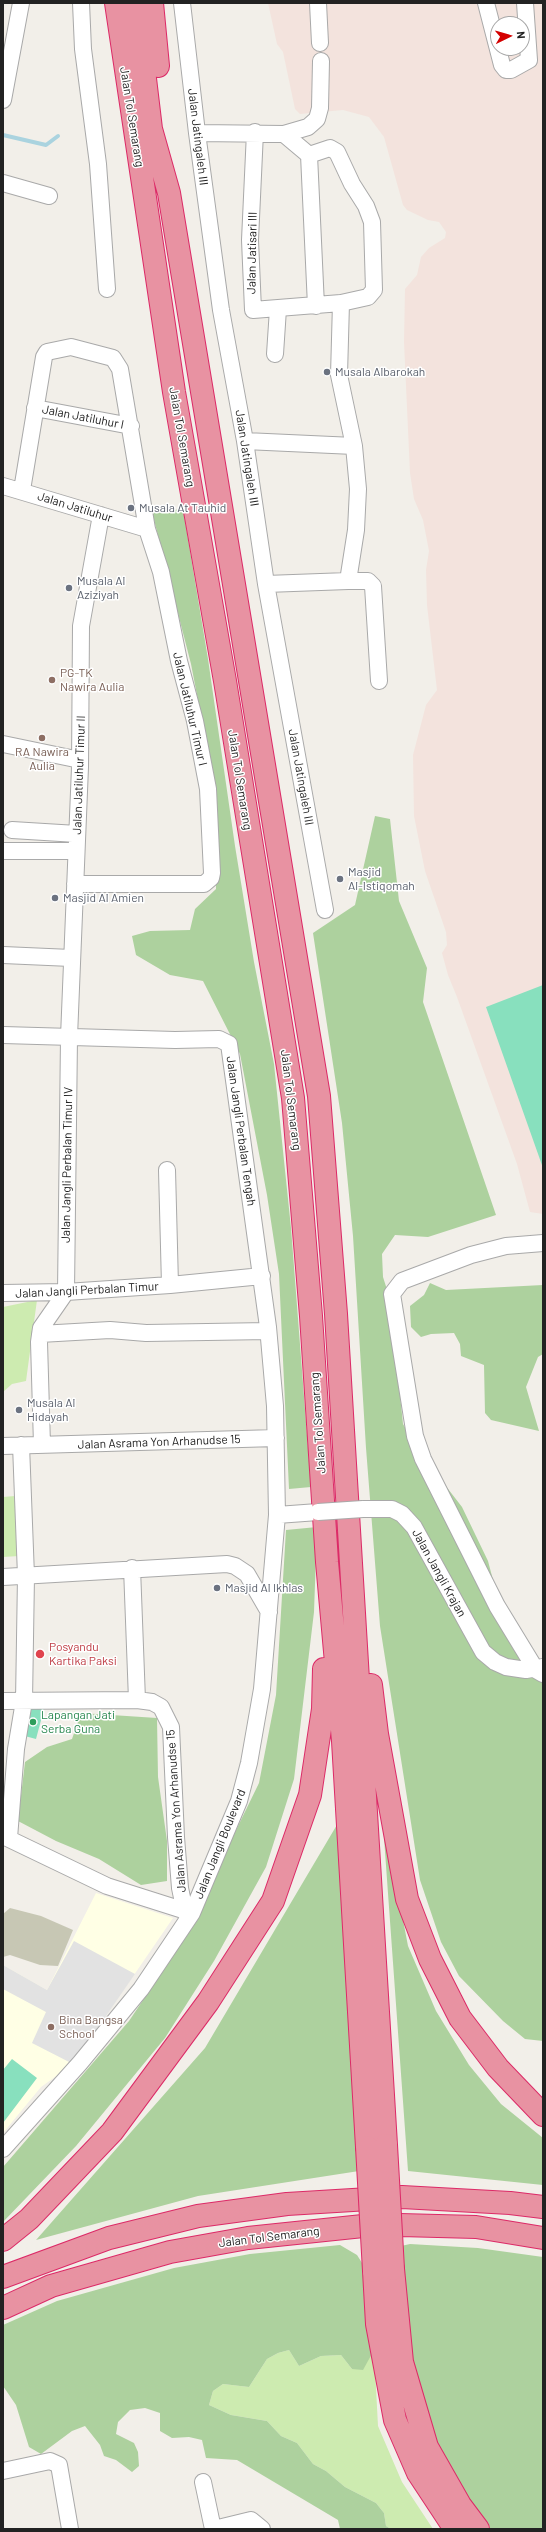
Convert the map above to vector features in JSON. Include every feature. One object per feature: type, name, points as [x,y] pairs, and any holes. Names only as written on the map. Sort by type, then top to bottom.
[{"type":"highway","points":[[106,3],[120,38]]},
{"type":"highway","name":"Jalan Tol Semarang","points":[[116,3],[120,38],[174,392],[225,681],[293,1098],[311,1316],[326,1562]]},
{"type":"highway","name":"Jalan Tol Semarang","points":[[136,3],[151,129],[169,193],[318,1096],[336,1314],[347,1482]]},
{"type":"highway","points":[[152,3],[169,193]]},
{"type":"highway","points":[[347,1482],[376,2146]]},
{"type":"highway","points":[[347,1482],[378,1734],[407,1898],[430,1959],[460,2018],[498,2068],[543,2115]]},
{"type":"highway","points":[[326,1562],[343,1741],[376,2146],[384,2270],[402,2362],[427,2447],[460,2505],[478,2529]]},
{"type":"highway","points":[[3,2240],[29,2219],[112,2132],[208,2002],[273,1901],[310,1795],[322,1717],[326,1562]]},
{"type":"highway","points":[[3,2277],[109,2238],[198,2216],[287,2204],[402,2197],[510,2203],[543,2207]]},
{"type":"highway","name":"Jalan Tol Semarang","points":[[3,2308],[51,2286],[163,2254],[248,2238],[362,2226],[393,2226],[476,2227],[543,2238]]},
{"type":"highway","points":[[384,2270],[377,2324],[395,2420],[418,2473],[455,2529]]},
{"type":"street","points":[[3,100],[21,3]]},
{"type":"street","points":[[81,3],[83,49],[98,164],[107,289]]},
{"type":"street","name":"Jalan Jatingaleh III","points":[[182,3],[197,133],[221,310],[245,441],[266,584],[325,910]]},
{"type":"street","points":[[318,3],[320,43]]},
{"type":"street","points":[[486,3],[502,65],[506,70],[511,70],[529,60],[525,3]]},
{"type":"street","points":[[197,133],[255,132],[284,134],[308,126],[317,119],[320,108],[321,61]]},
{"type":"street","name":"Jalan Jatisari III","points":[[255,132],[250,240],[252,307],[255,311],[341,303],[368,297],[374,290],[372,222],[366,206],[352,184],[337,152],[330,148],[309,155]]},
{"type":"street","points":[[284,134],[309,155],[316,306]]},
{"type":"street","points":[[3,183],[49,196]]},
{"type":"street","points":[[341,303],[338,375],[354,446],[358,489],[356,530],[348,581]]},
{"type":"street","points":[[275,354],[278,309]]},
{"type":"street","name":"Jalan Jatiluhur I","points":[[22,490],[44,357],[52,349],[71,347],[107,355],[117,362],[131,426],[147,529]]},
{"type":"street","name":"Jalan Jatiluhur I","points":[[35,408],[131,426]]},
{"type":"street","points":[[245,441],[354,446]]},
{"type":"street","name":"Jalan Jatiluhur","points":[[3,486],[22,490],[147,529]]},
{"type":"street","name":"Jalan Jatiluhur Timur II","points":[[69,1037],[80,760],[81,626],[101,515]]},
{"type":"street","name":"Jalan Jatiluhur Timur I","points":[[75,884],[199,884],[209,882],[212,873],[208,789],[163,578],[147,529]]},
{"type":"street","points":[[266,584],[368,581],[373,586],[379,681]]},
{"type":"street","points":[[3,744],[80,760]]},
{"type":"street","points":[[12,830],[77,834]]},
{"type":"street","points":[[3,851],[76,851]]},
{"type":"street","points":[[3,955],[71,958]]},
{"type":"street","name":"Jalan Jangli Perbalan Tengah","points":[[3,1035],[175,1040],[220,1039],[227,1042],[262,1276]]},
{"type":"street","name":"Jalan Jangli Perbalan Timur IV","points":[[66,1292],[69,1037]]},
{"type":"street","name":"Jalan Jangli Perbalan Timur","points":[[167,1170],[170,1285]]},
{"type":"street","points":[[541,1670],[497,1606],[423,1459],[415,1436],[392,1300],[394,1289],[402,1282],[471,1255],[506,1246],[543,1243]]},
{"type":"street","points":[[262,1276],[268,1331],[276,1438],[277,1515]]},
{"type":"street","name":"Jalan Jangli Perbalan Timur","points":[[3,1294],[66,1292],[170,1285],[262,1276]]},
{"type":"street","points":[[42,1445],[40,1334],[44,1321],[66,1292]]},
{"type":"street","points":[[40,1334],[110,1330],[146,1333],[268,1331]]},
{"type":"street","name":"Jalan Asrama Yon Arhanudse 15","points":[[3,1446],[276,1438]]},
{"type":"street","name":"Jalan Asrama Yon Arhanudse 15","points":[[21,1446],[26,1576],[24,1701],[16,1749],[6,1837],[107,1886],[188,1913]]},
{"type":"street","name":"Jalan Jangli Krajan","points":[[277,1515],[392,1508],[402,1514],[414,1527],[483,1652],[495,1662],[506,1667],[541,1670]]},
{"type":"street","name":"Jalan Jangli Boulevard","points":[[3,2149],[80,2063],[141,1989],[188,1913],[239,1801],[249,1763],[262,1689],[277,1515]]},
{"type":"street","points":[[3,1577],[132,1568],[227,1564],[235,1566],[247,1574],[269,1612]]},
{"type":"street","points":[[132,1568],[137,1700]]},
{"type":"street","name":"Jalan Asrama Yon Arhanudse 15","points":[[3,1701],[137,1700],[152,1702],[161,1707],[171,1727],[180,1888],[188,1913]]},
{"type":"street","points":[[3,2471],[50,2461],[59,2465],[70,2529]]},
{"type":"street","points":[[203,2482],[214,2529],[251,2520],[262,2529]]},
{"type":"shaded area","points":[[268,3],[543,3],[543,1214],[530,1212],[517,1164],[448,975],[442,953],[447,945],[446,932],[425,871],[414,816],[413,755],[426,705],[437,690],[427,605],[426,570],[429,551],[423,520],[414,499],[410,473],[404,342],[405,289],[417,275],[421,257],[429,248],[445,238],[446,232],[439,222],[428,220],[407,210],[403,205],[384,137],[369,117],[343,110],[300,114],[295,109],[283,52],[277,44]]},
{"type":"shaded area","name":"Bina Bangsa School","points":[[96,1893],[173,1918],[73,2064],[41,2087],[3,2133],[3,1965],[47,1990]]},
{"type":"shaded area","points":[[10,1908],[41,1916],[73,1930],[58,1966],[40,1965],[10,1955],[3,1957],[3,1914]]},
{"type":"shaded area","points":[[74,1941],[135,1974],[73,2064],[32,2043],[46,2012],[3,1989],[3,1965],[47,1990]]},
{"type":"green space","points":[[183,509],[208,659],[235,846],[254,962],[274,1064],[291,1228],[311,1487],[289,1489],[279,1274],[267,1195],[240,1054],[203,981],[170,975],[136,955],[132,936],[150,931],[190,930],[195,909],[216,889],[215,788],[191,664],[152,512]]},
{"type":"green space","points":[[375,816],[390,819],[399,901],[427,968],[423,1002],[496,1215],[428,1237],[395,1235],[382,1254],[383,1277],[390,1299],[403,1424],[418,1450],[462,1507],[488,1561],[503,1618],[543,1682],[543,2041],[525,2039],[503,2021],[459,1976],[441,1942],[420,1880],[380,1626],[366,1448],[353,1236],[342,1123],[313,933],[355,905]]},
{"type":"green space","points":[[543,985],[543,1168],[486,1007]]},
{"type":"green space","points":[[430,1283],[446,1290],[543,1285],[543,1354],[538,1357],[526,1387],[539,1431],[491,1420],[485,1413],[484,1365],[461,1356],[460,1344],[454,1333],[431,1334],[421,1337],[411,1327],[410,1306],[424,1295]]},
{"type":"green space","points":[[37,1300],[26,1381],[12,1384],[3,1392],[3,1307]]},
{"type":"green space","points":[[15,1496],[19,1556],[3,1557],[3,1497]]},
{"type":"green space","points":[[317,1527],[314,1612],[294,1779],[266,1867],[214,1961],[165,2038],[76,2146],[3,2222],[3,2167],[129,2021],[180,1945],[259,1783],[276,1695],[286,1530]]},
{"type":"green space","name":"Lapangan Jati Serba Guna","points":[[30,1705],[44,1709],[36,1739],[21,1735]]},
{"type":"green space","points":[[81,1713],[157,1718],[158,1777],[167,1841],[167,1881],[141,1885],[99,1859],[56,1841],[18,1821],[25,1762],[47,1747],[72,1739]]},
{"type":"green space","points":[[382,1810],[408,1946],[436,2011],[469,2065],[501,2104],[543,2138],[543,2185],[408,2171]]},
{"type":"green space","points":[[341,1818],[359,2171],[198,2196],[36,2240],[205,2048]]},
{"type":"green space","points":[[12,2059],[37,2078],[3,2123],[3,2070]]},
{"type":"green space","points":[[410,2244],[478,2248],[543,2257],[543,2529],[486,2529],[433,2444],[408,2361],[401,2246]]},
{"type":"green space","points":[[340,2245],[357,2255],[364,2266],[374,2350],[363,2370],[352,2369],[341,2355],[321,2356],[299,2366],[289,2350],[278,2353],[267,2359],[249,2387],[223,2384],[213,2391],[209,2405],[231,2415],[267,2421],[281,2436],[297,2443],[313,2464],[326,2471],[345,2487],[376,2503],[384,2513],[386,2526],[391,2529],[340,2529],[338,2520],[237,2460],[206,2458],[202,2440],[189,2437],[172,2438],[160,2431],[160,2413],[145,2408],[130,2410],[118,2422],[116,2434],[134,2443],[138,2452],[139,2466],[132,2472],[116,2460],[104,2456],[100,2445],[85,2426],[72,2431],[41,2454],[29,2447],[16,2405],[3,2386],[3,2325],[57,2301],[174,2268],[250,2254]]},
{"type":"green space","points":[[289,2350],[299,2366],[321,2356],[341,2355],[352,2369],[374,2350],[378,2426],[402,2482],[433,2529],[391,2529],[386,2526],[384,2513],[376,2503],[345,2487],[326,2471],[313,2464],[297,2443],[281,2436],[267,2421],[231,2415],[209,2405],[213,2391],[223,2384],[249,2387],[267,2359],[278,2353]]},
{"type":"waterway","points":[[3,135],[46,145],[58,136]]},
{"type":"place","name":"Musala Albarokah","points":[[327,372]]},
{"type":"place","name":"Musala At Tauhid","points":[[131,508]]},
{"type":"place","name":"Musala Al Aziziyah","points":[[69,588]]},
{"type":"place","name":"PG-TK Nawira Aulia","points":[[52,680]]},
{"type":"place","name":"RA Nawira Aulia","points":[[42,738]]},
{"type":"place","name":"Masjid Al-Istiqomah","points":[[340,879]]},
{"type":"place","name":"Masjid Al Amien","points":[[55,898]]},
{"type":"place","name":"Musala Al Hidayah","points":[[19,1410]]},
{"type":"place","name":"Masjid Al Ikhlas","points":[[217,1588]]},
{"type":"place","name":"Posyandu Kartika Paksi","points":[[40,1654]]},
{"type":"place","name":"Lapangan Jati Serba Guna","points":[[33,1722]]},
{"type":"place","name":"Bina Bangsa School","points":[[51,2027]]}]
